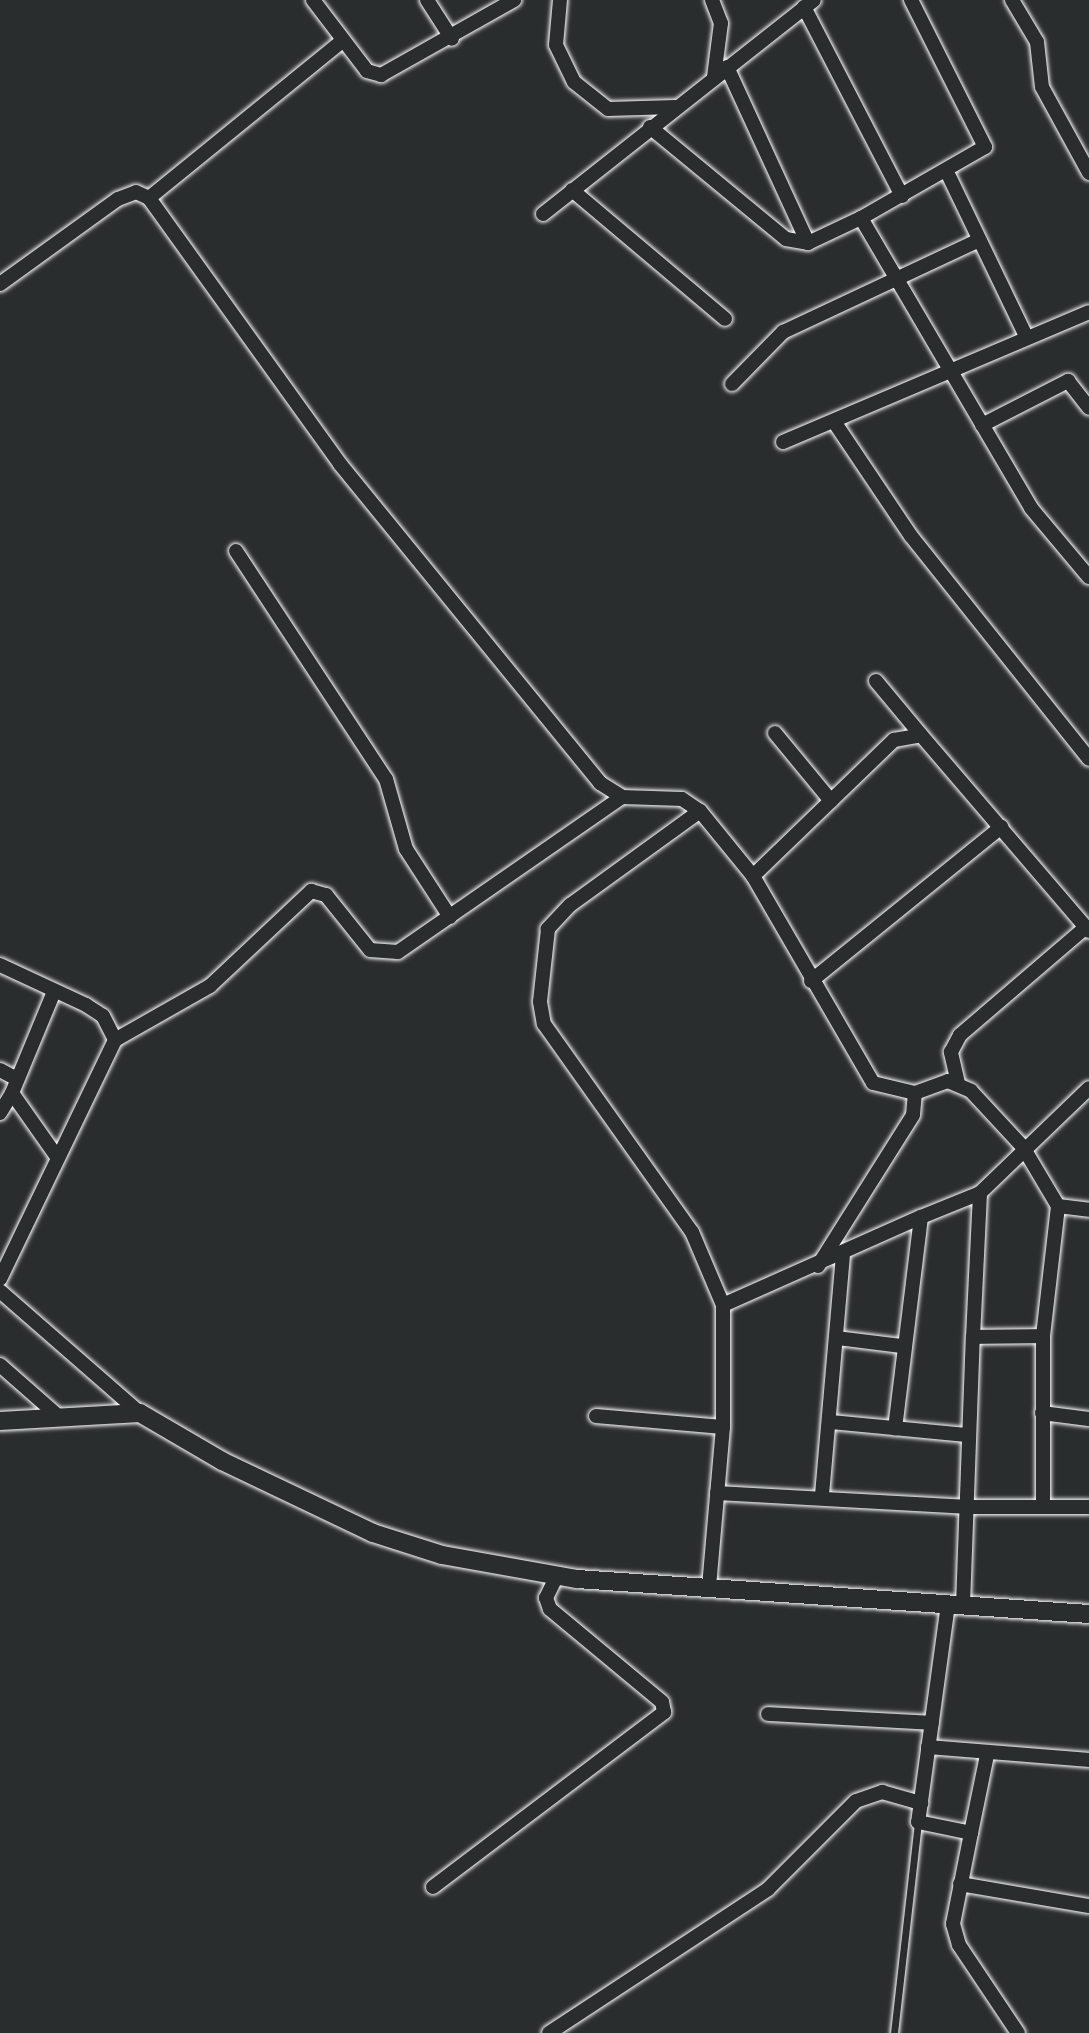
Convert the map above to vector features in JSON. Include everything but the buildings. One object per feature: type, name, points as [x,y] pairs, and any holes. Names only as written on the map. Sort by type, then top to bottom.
[{"type":"street","points":[[313,0],[367,71],[381,75],[452,39],[514,0]]},
{"type":"street","points":[[427,0],[452,39]]},
{"type":"street","points":[[561,0],[556,45],[574,82],[608,109],[675,107]]},
{"type":"street","points":[[712,0],[721,23],[714,77]]},
{"type":"street","points":[[650,127],[786,239],[808,243],[861,218],[982,151],[984,142],[911,0]]},
{"type":"street","points":[[1013,0],[1037,42],[1042,87],[1089,173]]},
{"type":"street","points":[[543,214],[675,107],[809,4],[902,196]]},
{"type":"street","points":[[149,198],[342,41]]},
{"type":"street","points":[[727,67],[808,243]]},
{"type":"street","points":[[947,172],[1027,338]]},
{"type":"street","points":[[572,190],[725,319]]},
{"type":"street","points":[[0,284],[118,199],[136,192],[149,198],[340,464],[600,783],[622,797],[682,799],[700,810],[753,876],[811,981],[873,1083],[915,1093],[958,1083]]},
{"type":"street","points":[[861,218],[1031,508],[1089,577]]},
{"type":"street","points":[[732,384],[783,332],[979,240]]},
{"type":"street","points":[[783,442],[835,423],[948,367],[1089,312]]},
{"type":"street","points":[[982,425],[1068,381],[1089,408]]},
{"type":"street","points":[[835,423],[911,536],[1089,759]]},
{"type":"street","points":[[236,551],[366,745],[401,815],[410,857],[450,917]]},
{"type":"street","points":[[876,681],[1087,929],[960,1035],[951,1052],[958,1083],[1023,1147],[1058,1206],[1043,1336],[1043,1504]]},
{"type":"street","points":[[775,733],[831,801]]},
{"type":"street","points":[[753,876],[894,740],[921,735]]},
{"type":"street","points":[[0,1279],[115,1040],[210,986],[311,891],[326,895],[370,950],[384,955],[450,917],[622,797]]},
{"type":"street","points":[[700,810],[570,905],[548,929],[540,1002],[544,1024],[692,1232],[723,1304],[723,1427],[709,1588]]},
{"type":"street","points":[[811,981],[1001,827]]},
{"type":"street","points":[[0,965],[52,995],[103,1016],[115,1040]]},
{"type":"street","points":[[0,1113],[15,1086],[52,995]]},
{"type":"street","points":[[0,1070],[15,1086],[17,1108],[57,1157]]},
{"type":"street","points":[[723,1304],[842,1256],[921,1217],[980,1193],[1023,1147],[1089,1088]]},
{"type":"street","points":[[818,1266],[913,1115],[915,1093]]},
{"type":"street","points":[[971,1833],[918,1822],[932,1723],[955,1605],[965,1507],[966,1434],[980,1193]]},
{"type":"street","points":[[1058,1206],[1089,1210]]},
{"type":"street","points":[[895,1428],[901,1346],[921,1217]]},
{"type":"street","points":[[822,1495],[831,1422],[842,1256]]},
{"type":"street","points":[[0,1291],[140,1413],[222,1461],[373,1533],[442,1555],[557,1575],[1089,1614]]},
{"type":"street","points":[[973,1337],[1043,1336]]},
{"type":"street","points":[[837,1338],[901,1346]]},
{"type":"street","points":[[0,1365],[58,1416]]},
{"type":"street","points":[[0,1421],[140,1413]]},
{"type":"street","points":[[1042,1413],[1089,1419]]},
{"type":"street","points":[[596,1416],[723,1427]]},
{"type":"street","points":[[831,1422],[966,1434]]},
{"type":"street","points":[[717,1493],[822,1495],[965,1507],[1043,1504],[1089,1507]]},
{"type":"street","points":[[433,1887],[664,1712],[662,1702],[550,1609],[546,1598],[557,1575]]},
{"type":"street","points":[[768,1714],[932,1723]]},
{"type":"street","points":[[928,1747],[987,1755],[1089,1760]]},
{"type":"street","points":[[987,1755],[953,1923],[959,1945],[1018,2033]]},
{"type":"street","points":[[550,2033],[768,1889],[856,1801],[882,1792],[921,1803]]},
{"type":"street","points":[[960,1884],[1089,1906]]},
{"type":"lane","points":[[894,2033],[918,1822]]}]
